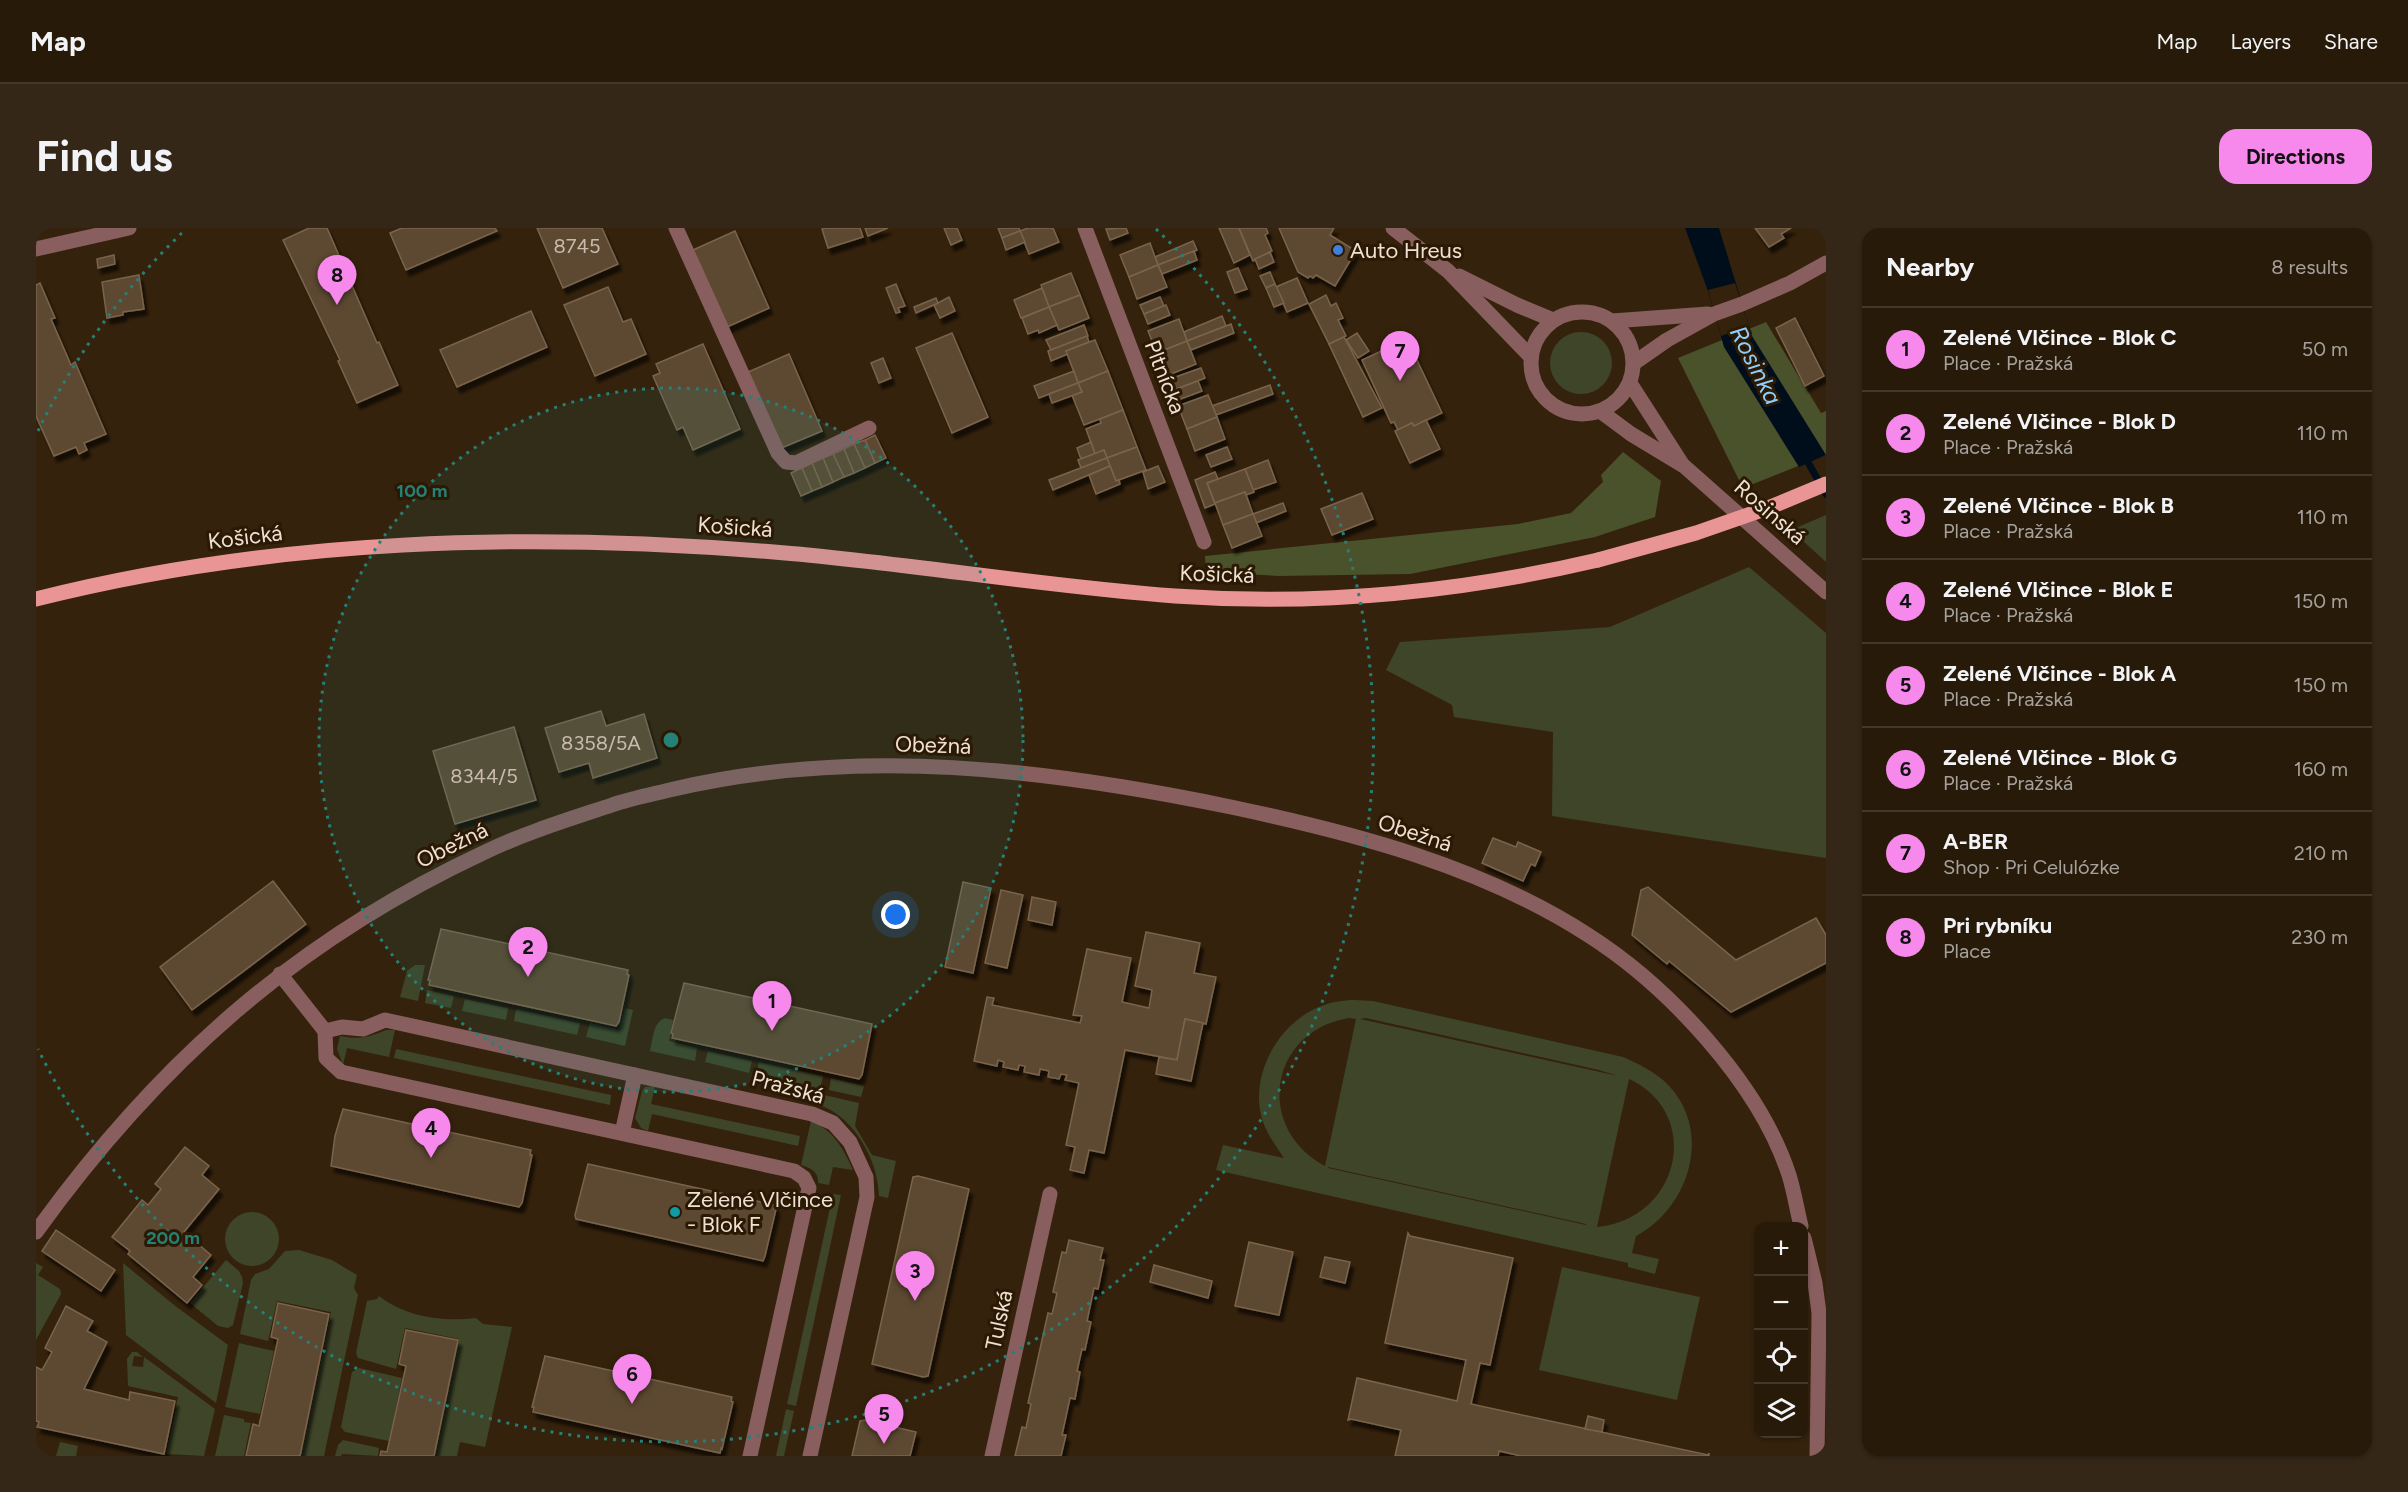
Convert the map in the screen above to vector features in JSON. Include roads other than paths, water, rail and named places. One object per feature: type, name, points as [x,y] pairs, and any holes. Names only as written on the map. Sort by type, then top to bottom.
[{"type":"main road","name":"Košická","points":[[36,599],[153,572],[263,556],[383,545],[521,541],[654,544],[780,553],[1175,596],[1307,598],[1432,589],[1598,560],[1695,533],[1768,508],[1826,484]]},
{"type":"street","points":[[36,249],[129,228]]},
{"type":"street","points":[[676,228],[778,453],[786,462],[796,463],[869,428]]},
{"type":"street","name":"Pltnícka","points":[[1085,228],[1204,542]]},
{"type":"street","points":[[1393,228],[1448,271],[1531,357]]},
{"type":"street","points":[[1634,363],[1667,340],[1714,314],[1790,283],[1826,263]]},
{"type":"street","points":[[1448,271],[1553,320]]},
{"type":"street","points":[[1584,311],[1598,314],[1612,321],[1624,333],[1631,347],[1634,363],[1630,383],[1618,400],[1600,411],[1583,415],[1565,412],[1550,404],[1538,391],[1532,375],[1531,357],[1538,336],[1553,320],[1568,313],[1584,311]]},
{"type":"street","points":[[1612,321],[1714,314]]},
{"type":"street","name":"Rosinská","points":[[1630,383],[1684,466]]},
{"type":"street","name":"Rosinská","points":[[1600,411],[1631,434],[1684,466],[1826,591]]},
{"type":"street","name":"Obežná","points":[[36,1232],[97,1150],[181,1059],[228,1016],[280,974],[332,937],[385,904],[487,851],[618,802],[721,778],[823,767],[937,766],[1041,774],[1281,818],[1397,849],[1498,886],[1546,910],[1592,937],[1635,969],[1672,1002],[1713,1046],[1737,1076],[1764,1121],[1788,1173],[1800,1222]]},
{"type":"street","points":[[280,974],[325,1031],[326,1058],[341,1072],[794,1171],[804,1178],[810,1188],[750,1456]]},
{"type":"street","name":"Pražská","points":[[325,1031],[342,1027],[363,1029],[385,1020],[812,1114],[833,1123],[850,1142],[860,1162],[866,1177],[867,1197],[810,1456]]},
{"type":"street","points":[[622,1133],[635,1075]]},
{"type":"street","name":"Tulská","points":[[992,1456],[1050,1194]]},
{"type":"street","points":[[1808,1257],[1815,1283],[1819,1334],[1817,1456]]},
{"type":"street","points":[[1815,1283],[1826,1297]]},
{"type":"water","points":[[1685,228],[1719,228],[1752,336],[1826,455],[1799,467],[1724,347],[1708,291]]},
{"type":"waterway","name":"Rosinka","points":[[1805,457],[1826,494]]},
{"type":"place","name":"Auto Hreus","points":[[1338,250]]},
{"type":"place","name":"Pri rybníku","points":[[337,305]]},
{"type":"place","name":"A-BER","points":[[1400,381]]},
{"type":"place","name":"Zelené Vlčince - Blok D","points":[[528,977]]},
{"type":"place","name":"Zelené Vlčince - Blok C","points":[[772,1031]]},
{"type":"place","name":"Zelené Vlčince - Blok E","points":[[431,1158]]},
{"type":"place","name":"Zelené Vlčince - Blok F","points":[[675,1212]]},
{"type":"place","name":"Zelené Vlčince - Blok B","points":[[915,1301]]},
{"type":"place","name":"Zelené Vlčince - Blok G","points":[[632,1404]]},
{"type":"place","name":"Zelené Vlčince - Blok A","points":[[884,1444]]}]
